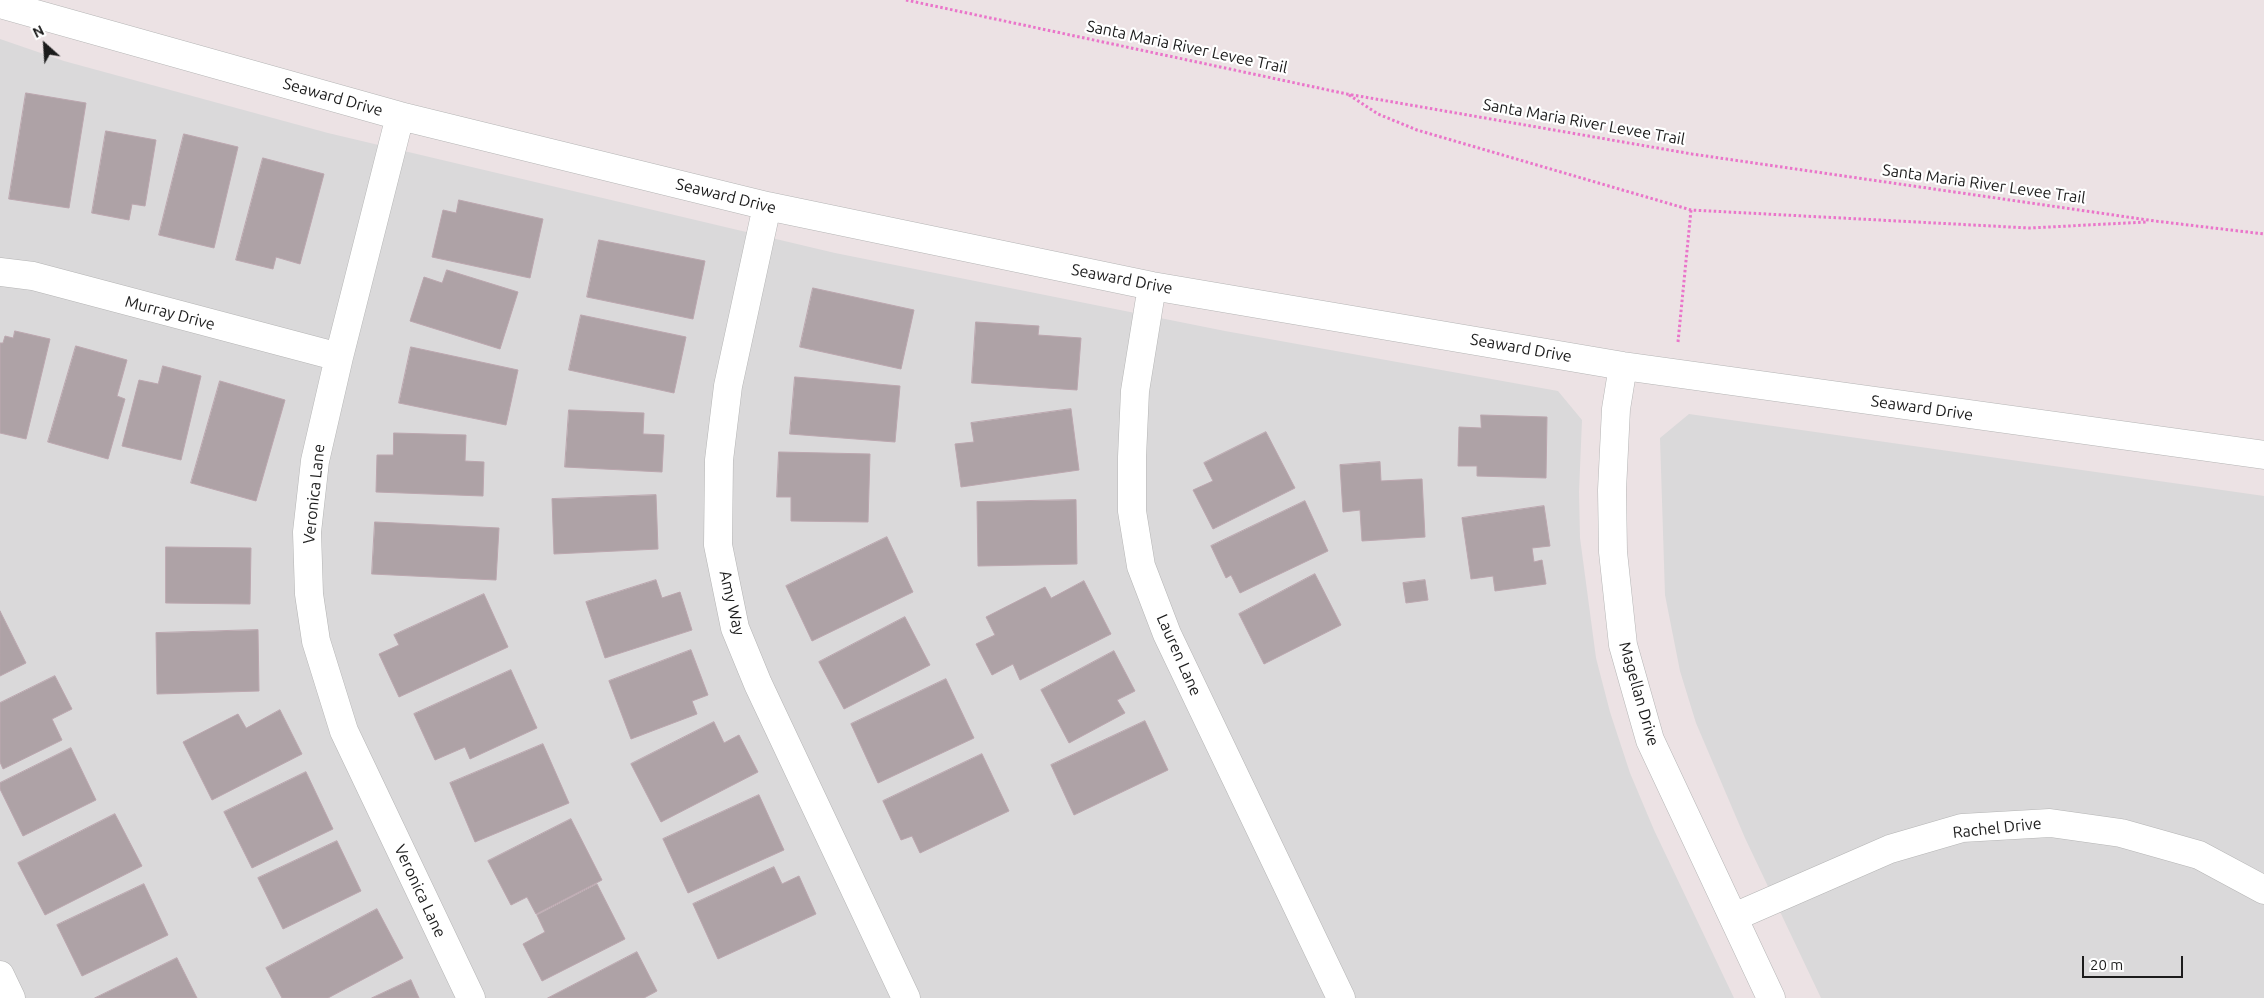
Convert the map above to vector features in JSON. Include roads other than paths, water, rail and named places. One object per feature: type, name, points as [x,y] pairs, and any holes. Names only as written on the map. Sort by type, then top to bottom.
[{"type":"street","name":"Seaward Drive","points":[[0,4],[400,116],[767,206],[1152,286],[1624,366],[2264,455]]},
{"type":"street","name":"Veronica Lane","points":[[400,116],[339,357],[315,461],[307,532],[309,594],[316,641],[344,731],[471,998]]},
{"type":"street","name":"Amy Way","points":[[767,206],[728,386],[719,460],[718,545],[735,628],[758,684],[906,998]]},
{"type":"street","name":"Murray Drive","points":[[0,272],[33,276],[339,357]]},
{"type":"street","name":"Lauren Lane","points":[[1152,286],[1135,391],[1132,457],[1132,511],[1141,566],[1167,634],[1341,998]]},
{"type":"street","name":"Magellan Drive","points":[[1624,366],[1616,409],[1612,490],[1613,552],[1623,645],[1650,740],[1771,998]]},
{"type":"street","name":"Rachel Drive","points":[[1734,917],[1890,849],[1962,828],[2050,823],[2121,833],[2199,856],[2264,890]]},
{"type":"street","points":[[0,975],[11,998]]}]
